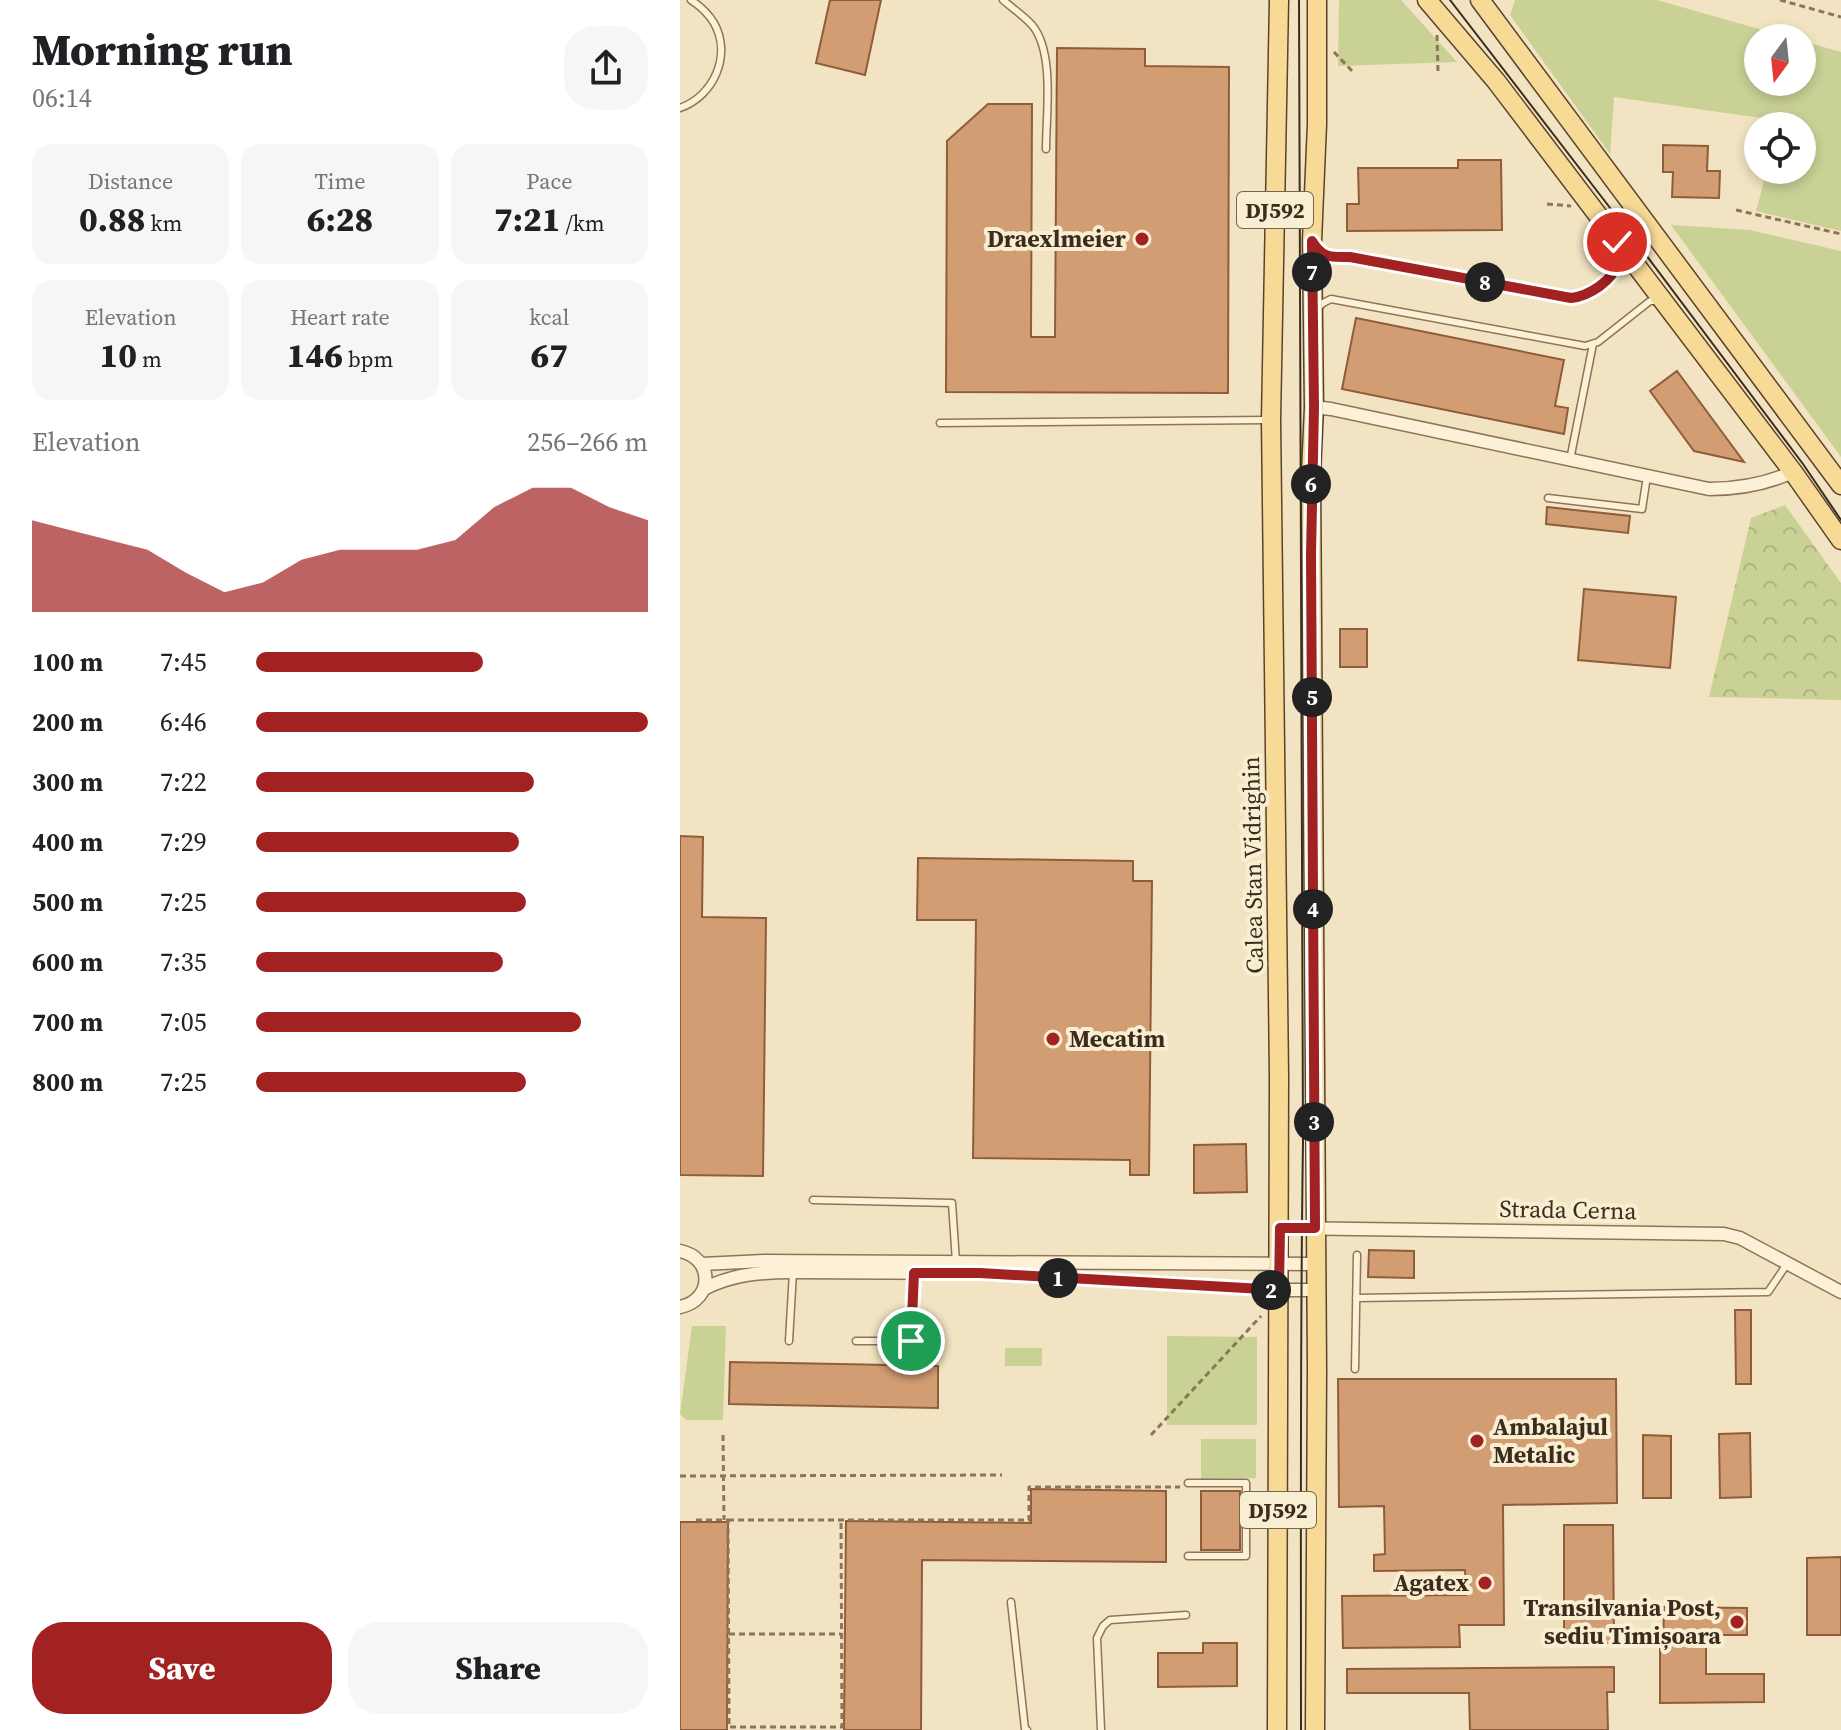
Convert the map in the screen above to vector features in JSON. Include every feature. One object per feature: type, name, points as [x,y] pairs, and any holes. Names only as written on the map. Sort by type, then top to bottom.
[{"type":"main road","name":"Calea Stan Vidrighin","points":[[1277,1730],[1280,1228],[1271,420],[1279,0]]},
{"type":"main road","name":"DJ592","points":[[1315,1730],[1316,1264],[1311,571],[1314,407],[1312,241],[1317,124],[1317,0]]},
{"type":"main road","points":[[1427,0],[1496,81],[1793,472],[1841,540]]},
{"type":"main road","points":[[1480,0],[1841,485]]},
{"type":"street","points":[[1314,407],[1709,489],[1758,484],[1793,472]]},
{"type":"street","name":"Strada Cerna","points":[[1280,1228],[1724,1234],[1740,1238],[1841,1292]]},
{"type":"street","points":[[680,1251],[690,1253],[702,1264],[705,1272],[704,1289],[699,1297],[693,1303],[680,1307]]},
{"type":"street","points":[[702,1264],[764,1261],[1316,1264]]},
{"type":"street","points":[[704,1289],[736,1276],[793,1272],[980,1273],[1316,1290]]},
{"type":"lane","points":[[680,108],[704,94],[715,78],[721,60],[720,41],[714,23],[703,8],[691,0]]},
{"type":"lane","points":[[1003,0],[1033,26],[1044,46],[1047,69],[1046,149]]},
{"type":"lane","points":[[1312,241],[1318,250],[1331,257],[1350,257],[1571,298],[1593,291],[1614,273],[1619,261],[1617,242]]},
{"type":"lane","points":[[1312,315],[1331,299],[1585,346],[1598,342],[1650,301],[1661,301]]},
{"type":"lane","points":[[1570,460],[1593,344]]},
{"type":"lane","points":[[940,423],[1271,420]]},
{"type":"lane","points":[[1548,498],[1642,509],[1647,476]]},
{"type":"lane","points":[[813,1200],[952,1203],[956,1262]]},
{"type":"lane","points":[[1355,1369],[1357,1255]]},
{"type":"lane","points":[[1356,1298],[1768,1292],[1787,1264]]},
{"type":"lane","points":[[789,1341],[793,1272]]},
{"type":"lane","points":[[856,1341],[911,1341],[914,1273]]},
{"type":"lane","points":[[1188,1485],[1246,1483],[1246,1556],[1188,1556]]},
{"type":"lane","points":[[1011,1602],[1027,1730]]},
{"type":"lane","points":[[1101,1730],[1097,1638],[1103,1626],[1110,1620],[1186,1615]]},
{"type":"path","points":[[1780,0],[1841,17]]},
{"type":"path","points":[[1437,34],[1438,72]]},
{"type":"path","points":[[1334,51],[1353,72]]},
{"type":"path","points":[[1547,204],[1579,206]]},
{"type":"path","points":[[1736,210],[1841,234]]},
{"type":"path","points":[[1151,1435],[1261,1316]]},
{"type":"path","points":[[723,1435],[729,1727],[842,1727],[841,1520]]},
{"type":"path","points":[[680,1476],[1002,1475]]},
{"type":"path","points":[[696,1520],[1029,1520],[1029,1487],[1188,1485]]},
{"type":"path","points":[[729,1634],[841,1634]]},
{"type":"green space","points":[[1339,0],[1401,0],[1457,62],[1338,66]]},
{"type":"green space","points":[[1515,0],[1657,0],[1744,25],[1744,96],[1816,96],[1816,45],[1841,52],[1841,231],[1756,211],[1763,184],[1816,184],[1816,112],[1744,112],[1744,116],[1614,97],[1610,154],[1510,15]]},
{"type":"green space","points":[[1671,225],[1750,230],[1841,251],[1841,457]]},
{"type":"green space","points":[[1785,505],[1841,583],[1841,700],[1709,697],[1751,518]]},
{"type":"green space","points":[[692,1326],[726,1326],[723,1420],[686,1420],[680,1414]]},
{"type":"green space","points":[[1167,1336],[1257,1337],[1257,1425],[1167,1425]]},
{"type":"green space","points":[[1005,1348],[1042,1348],[1042,1366],[1005,1366]]},
{"type":"green space","points":[[1201,1439],[1256,1439],[1256,1478],[1201,1479]]},
{"type":"building","points":[[830,0],[881,0],[865,75],[816,63]]},
{"type":"building","name":"Draexlmeier","points":[[1057,48],[1145,49],[1145,66],[1229,67],[1228,393],[946,392],[947,141],[988,104],[1032,104],[1031,337],[1055,337]]},
{"type":"building","points":[[1663,145],[1708,146],[1707,171],[1720,171],[1719,198],[1672,197],[1673,172],[1663,172]]},
{"type":"building","points":[[1458,160],[1501,160],[1502,230],[1347,231],[1347,204],[1359,204],[1358,168],[1458,168]]},
{"type":"building","points":[[1356,318],[1564,360],[1555,406],[1568,408],[1564,434],[1342,389]]},
{"type":"building","points":[[1677,371],[1744,462],[1694,451],[1650,391]]},
{"type":"building","points":[[1547,507],[1630,516],[1628,533],[1546,524]]},
{"type":"building","points":[[1584,589],[1676,597],[1670,668],[1578,660]]},
{"type":"building","points":[[1340,629],[1367,629],[1367,667],[1340,667]]},
{"type":"building","points":[[680,836],[703,837],[702,917],[766,918],[763,1176],[680,1175]]},
{"type":"building","name":"Mecatim","points":[[918,858],[1133,861],[1133,881],[1152,881],[1149,1175],[1130,1175],[1130,1160],[973,1158],[976,920],[917,920]]},
{"type":"building","points":[[1246,1144],[1247,1192],[1194,1193],[1194,1145]]},
{"type":"building","points":[[1369,1250],[1414,1251],[1414,1278],[1368,1277]]},
{"type":"building","points":[[1735,1310],[1751,1310],[1751,1384],[1736,1384]]},
{"type":"building","points":[[730,1362],[938,1366],[938,1408],[729,1404]]},
{"type":"building","name":"Ambalajul Metalic","points":[[1338,1379],[1616,1379],[1617,1503],[1503,1505],[1504,1625],[1459,1625],[1460,1647],[1343,1648],[1342,1596],[1466,1595],[1465,1570],[1374,1571],[1374,1555],[1385,1554],[1384,1506],[1339,1507]]},
{"type":"building","points":[[1750,1433],[1751,1497],[1720,1498],[1719,1434]]},
{"type":"building","points":[[1643,1435],[1671,1436],[1671,1498],[1643,1498]]},
{"type":"building","points":[[1031,1489],[1166,1491],[1166,1562],[922,1560],[921,1730],[844,1730],[846,1521],[1031,1523]]},
{"type":"building","points":[[1201,1491],[1240,1491],[1240,1550],[1201,1550]]},
{"type":"building","points":[[680,1522],[728,1522],[727,1730],[680,1730]]},
{"type":"building","points":[[1564,1525],[1613,1525],[1614,1643],[1564,1643]]},
{"type":"building","points":[[1841,1557],[1841,1635],[1807,1635],[1807,1558]]},
{"type":"building","points":[[1664,1607],[1747,1608],[1747,1635],[1706,1635],[1706,1674],[1764,1674],[1764,1702],[1660,1703]]},
{"type":"building","points":[[1203,1643],[1237,1643],[1237,1686],[1158,1687],[1158,1653],[1203,1653]]},
{"type":"building","points":[[1614,1667],[1614,1692],[1607,1692],[1608,1730],[1470,1730],[1469,1693],[1347,1693],[1347,1669]]},
{"type":"tram line","points":[[1299,0],[1303,1142],[1301,1730]]},
{"type":"tram line","points":[[1450,0],[1634,239],[1803,464],[1841,520]]},
{"type":"place","name":"Draexlmeier","points":[[1142,239]]},
{"type":"place","name":"Mecatim","points":[[1053,1039]]},
{"type":"place","name":"Ambalajul Metalic","points":[[1477,1441]]},
{"type":"place","name":"Agatex","points":[[1485,1583]]},
{"type":"place","name":"Transilvania Post, sediu Timișoara","points":[[1737,1622]]},
{"type":"route","points":[[911,1341],[914,1273],[980,1273],[1279,1290],[1280,1228],[1315,1228],[1312,241],[1318,250],[1331,257],[1350,257],[1571,298],[1593,291],[1614,273],[1619,261],[1617,242]]}]
